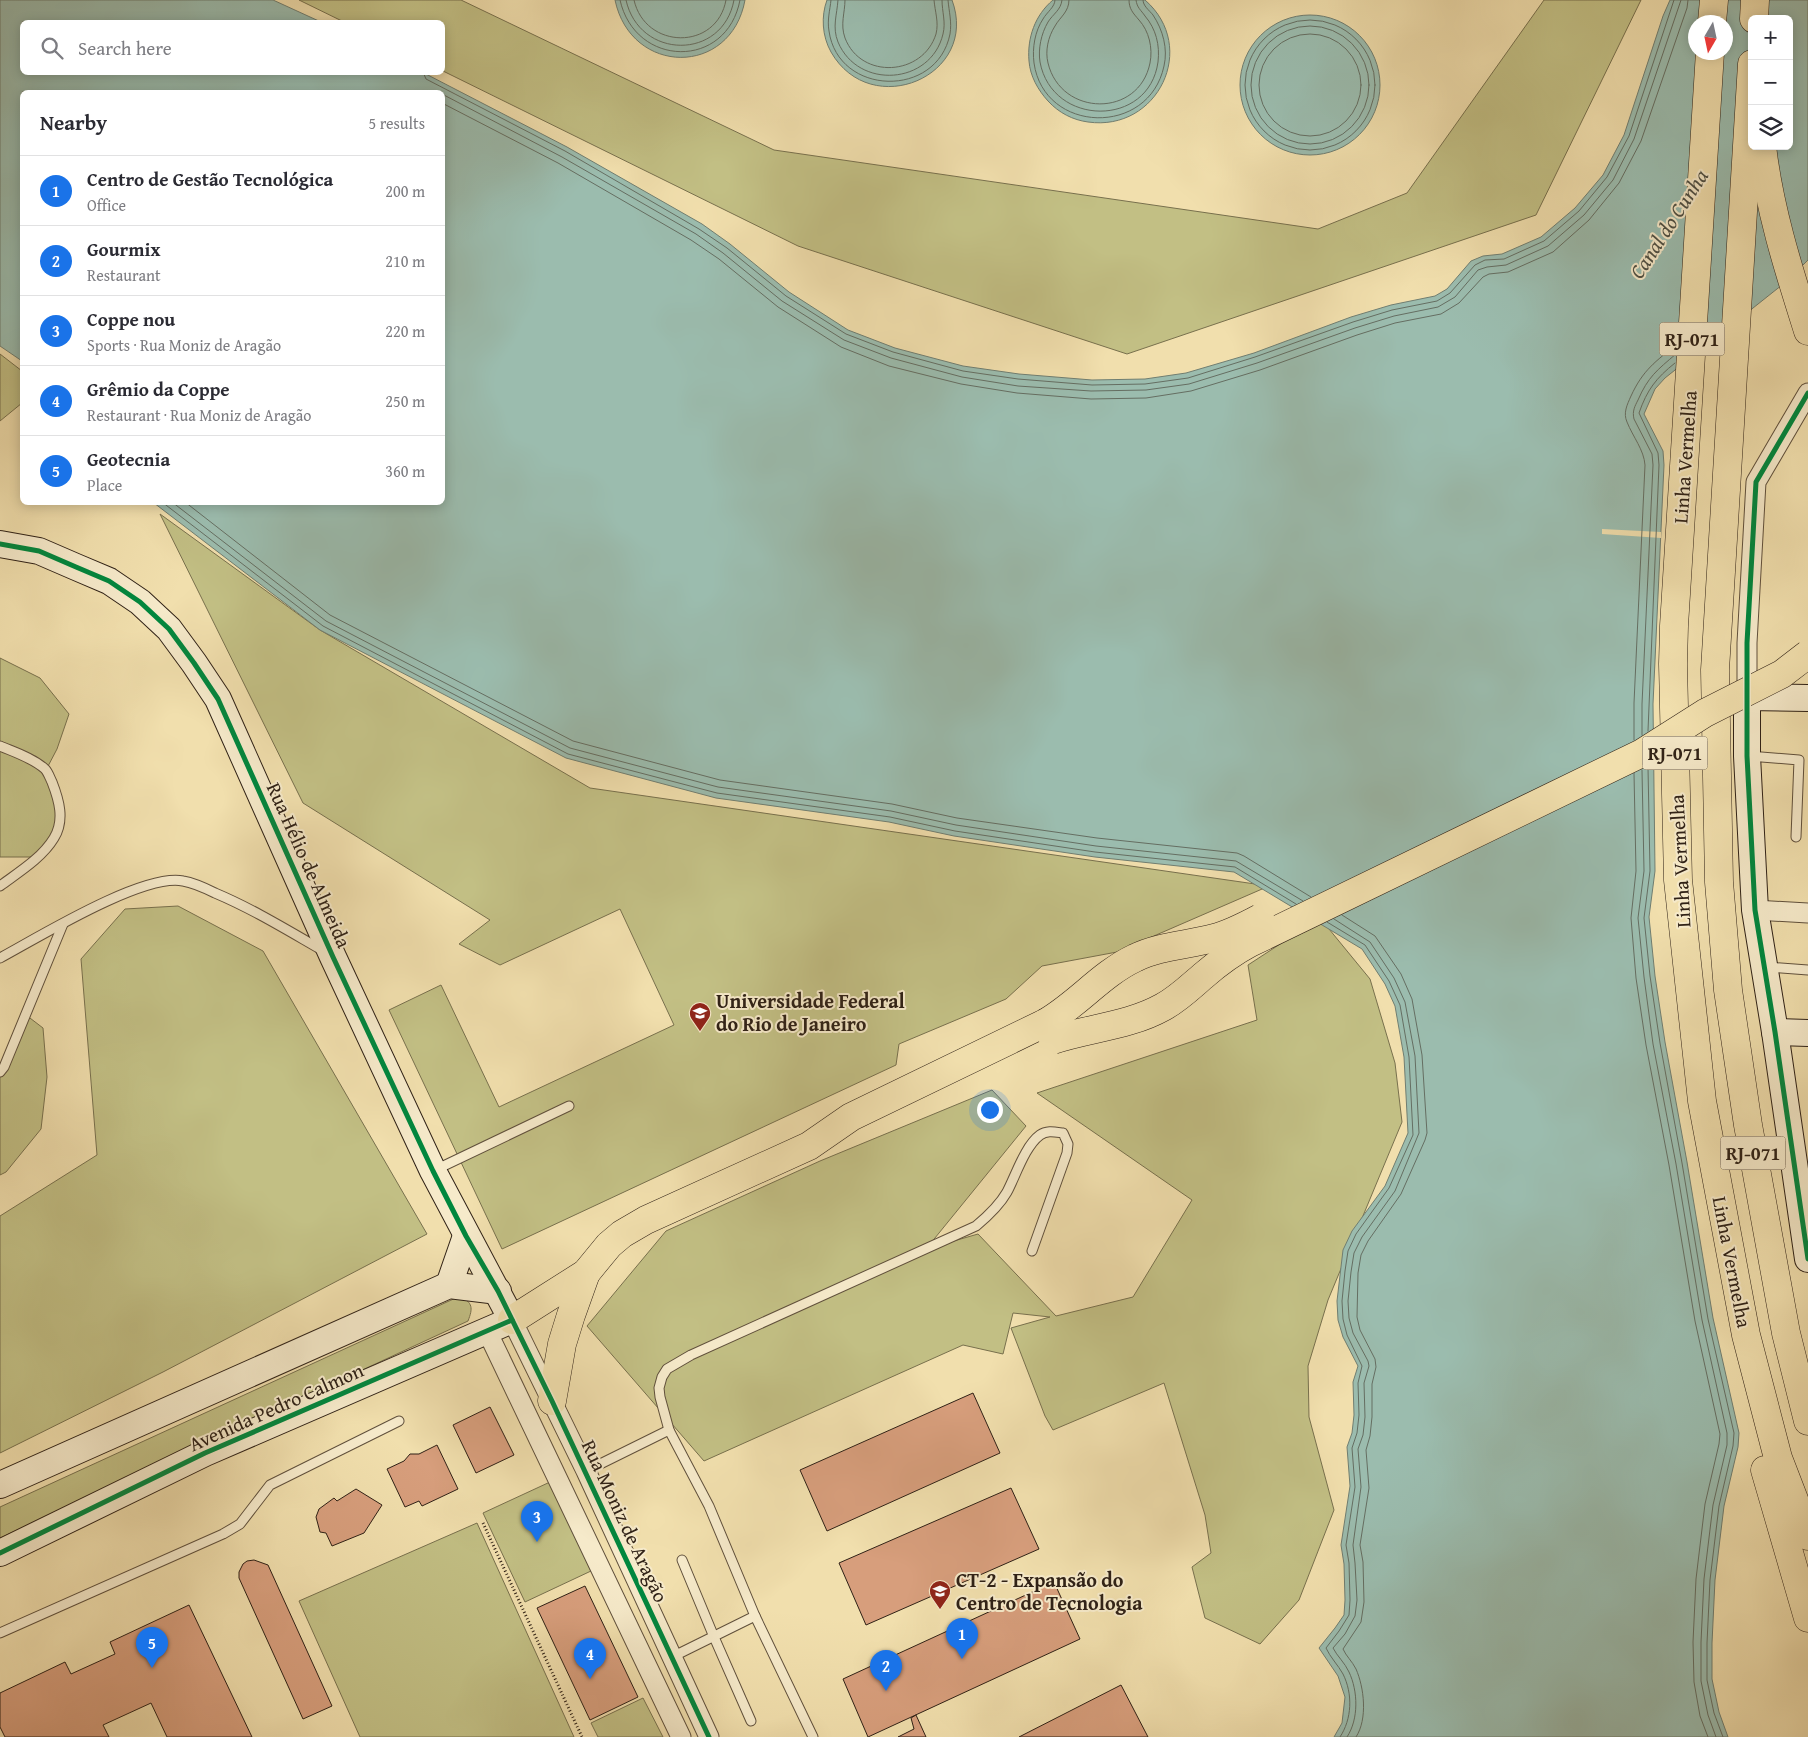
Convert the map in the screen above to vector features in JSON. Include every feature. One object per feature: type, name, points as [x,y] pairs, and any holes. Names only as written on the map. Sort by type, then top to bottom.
[{"type":"highway","points":[[1713,15],[1714,0]]},
{"type":"highway","points":[[1754,0],[1754,15]]},
{"type":"highway","name":"Linha Vermelha","points":[[1709,60],[1674,626],[1673,674],[1678,880],[1702,1100],[1746,1335],[1778,1458],[1808,1536]]},
{"type":"highway","name":"Linha Vermelha","points":[[1749,105],[1715,670],[1719,882],[1728,990],[1748,1125],[1786,1333],[1808,1421]]},
{"type":"highway","points":[[1763,150],[1770,193],[1808,331]]},
{"type":"highway","points":[[512,1320],[586,1273],[609,1245],[622,1234],[646,1220],[809,1146],[850,1117],[1053,1040],[1127,1022],[1161,1008],[1179,997],[1223,960],[1250,943],[1642,753],[1705,712],[1782,674],[1808,654]]},
{"type":"highway","points":[[961,1074],[1058,1016],[1117,967],[1136,957],[1228,933],[1634,737],[1705,712]]},
{"type":"highway","points":[[552,1401],[562,1344],[570,1315],[586,1273]]},
{"type":"highway","points":[[1746,1335],[1765,1468],[1808,1618]]},
{"type":"street","points":[[1808,393],[1756,482],[1747,644],[1747,756],[1755,910],[1775,1032],[1800,1142],[1808,1251]]},
{"type":"street","name":"Rua Hélio de Almeida","points":[[0,544],[39,552],[109,581],[140,602],[168,629],[218,699],[333,957],[433,1171],[512,1320]]},
{"type":"street","points":[[1747,697],[1808,698]]},
{"type":"street","points":[[1755,910],[1808,914]]},
{"type":"street","points":[[1775,1032],[1808,1033]]},
{"type":"street","points":[[466,1236],[449,1285],[498,1291]]},
{"type":"street","name":"Avenida Pedro Calmon","points":[[0,1485],[449,1285]]},
{"type":"street","name":"Avenida Pedro Calmon","points":[[0,1553],[205,1453],[512,1320]]},
{"type":"street","name":"Rua Moniz de Aragão","points":[[512,1320],[586,1471],[709,1737]]},
{"type":"street","name":"Rua Moniz de Aragão","points":[[487,1331],[681,1737]]},
{"type":"lane","points":[[0,746],[31,760],[46,770],[55,790],[61,811],[60,824],[55,837],[38,857],[0,886]]},
{"type":"lane","points":[[1747,756],[1799,760],[1796,837]]},
{"type":"lane","points":[[0,958],[119,896],[155,883],[182,881],[238,902],[333,957]]},
{"type":"lane","points":[[1,1066],[64,924]]},
{"type":"lane","points":[[1764,967],[1808,970]]},
{"type":"lane","points":[[433,1171],[569,1106]]},
{"type":"lane","points":[[813,1737],[755,1616],[709,1506],[669,1430],[659,1391],[662,1377],[666,1369],[691,1355],[976,1226],[997,1207],[1007,1193],[1032,1142],[1041,1134],[1050,1131],[1062,1133],[1068,1144],[1067,1153],[1032,1251]]},
{"type":"lane","points":[[0,1633],[222,1534],[240,1524],[270,1485],[400,1421]]},
{"type":"lane","points":[[586,1471],[669,1430]]},
{"type":"lane","points":[[682,1560],[751,1721]]},
{"type":"lane","points":[[672,1657],[755,1616]]},
{"type":"path","points":[[483,1523],[582,1737]]},
{"type":"shaded area","points":[[299,0],[461,0],[774,150],[1318,229],[1407,193],[1544,0],[1641,0],[1536,215],[1127,354],[798,246],[445,72],[445,20],[340,20]]},
{"type":"shaded area","points":[[0,354],[20,369],[20,405],[0,421]]},
{"type":"shaded area","points":[[160,514],[320,630],[590,788],[1269,886],[1117,952],[1042,966],[1006,999],[899,1044],[896,1065],[502,1249],[389,1010],[441,985],[499,1107],[674,1025],[620,909],[500,965],[459,944],[490,920],[303,803]]},
{"type":"shaded area","points":[[0,658],[40,678],[69,714],[57,749],[46,770],[60,824],[38,857],[0,857]]},
{"type":"shaded area","points":[[178,906],[263,951],[427,1234],[163,1372],[0,1453],[0,1216],[97,1155],[81,959],[125,909]]},
{"type":"shaded area","points":[[1320,918],[1370,979],[1395,1063],[1402,1122],[1328,1300],[1308,1366],[1309,1417],[1334,1510],[1299,1600],[1260,1644],[1205,1618],[1192,1567],[1211,1553],[1205,1515],[1164,1383],[1053,1430],[1045,1416],[1011,1328],[1050,1317],[1013,1313],[1003,1354],[963,1345],[704,1461],[587,1326],[666,1231],[820,1161],[992,1090],[1026,1126],[926,1249],[978,1234],[1056,1316],[1133,1297],[1192,1200],[1037,1093],[1257,1020],[1248,965]]},
{"type":"shaded area","points":[[26,1015],[43,1028],[47,1077],[41,1129],[6,1172],[0,1175],[0,1072]]},
{"type":"shaded area","points":[[460,1296],[471,1306],[468,1321],[0,1538],[0,1507]]},
{"type":"shaded area","points":[[550,1482],[591,1571],[525,1602],[483,1513]]},
{"type":"shaded area","points":[[477,1523],[574,1737],[360,1737],[299,1601]]},
{"type":"shaded area","points":[[643,1698],[663,1737],[598,1737],[591,1723]]},
{"type":"water","name":"Canal do Cunha","points":[[0,0],[273,0],[317,20],[20,20],[20,75],[428,75],[567,147],[702,224],[789,292],[848,330],[895,348],[963,366],[1019,374],[1092,380],[1145,379],[1186,373],[1254,353],[1351,317],[1391,305],[1435,296],[1447,289],[1471,261],[1483,256],[1502,254],[1541,237],[1575,208],[1603,175],[1624,135],[1670,0],[1808,0],[1808,260],[1787,281],[1665,378],[1655,389],[1644,414],[1663,451],[1664,465],[1653,704],[1655,871],[1649,917],[1655,976],[1665,1042],[1713,1318],[1739,1433],[1738,1447],[1724,1506],[1715,1580],[1712,1643],[1712,1679],[1719,1712],[1728,1737],[1334,1737],[1342,1723],[1345,1697],[1338,1676],[1319,1648],[1344,1615],[1344,1564],[1341,1545],[1350,1486],[1347,1447],[1352,1433],[1354,1415],[1353,1382],[1358,1366],[1343,1337],[1338,1320],[1337,1301],[1343,1250],[1352,1231],[1385,1186],[1408,1133],[1404,1057],[1395,1006],[1385,984],[1362,949],[1234,872],[1095,857],[954,836],[889,822],[716,798],[566,758],[320,630],[157,505],[445,505],[445,90],[20,90],[20,360],[0,346]]},
{"type":"water","points":[[615,0],[745,0],[736,25],[721,43],[702,54],[681,57],[659,54],[640,43],[625,25]]},
{"type":"water","points":[[827,0],[952,0],[956,27],[951,50],[937,68],[917,81],[894,86],[871,84],[849,73],[831,52],[823,26]]},
{"type":"water","points":[[1053,0],[1145,0],[1161,19],[1169,40],[1169,62],[1163,82],[1151,100],[1134,114],[1113,122],[1077,120],[1066,115],[1048,101],[1033,77],[1030,67],[1029,44],[1037,20]]},
{"type":"water","points":[[1310,15],[1324,16],[1337,20],[1360,35],[1375,58],[1379,71],[1379,99],[1375,112],[1360,135],[1337,150],[1324,154],[1310,155],[1296,154],[1283,150],[1260,135],[1245,112],[1241,99],[1240,85],[1241,71],[1245,58],[1260,35],[1283,20],[1296,16]]},
{"type":"pier","points":[[1602,529],[1661,532],[1661,538],[1602,534]]},
{"type":"building","points":[[973,1393],[1000,1453],[827,1531],[800,1470]]},
{"type":"building","points":[[490,1407],[514,1455],[476,1473],[453,1425]]},
{"type":"building","points":[[437,1445],[458,1489],[422,1506],[419,1501],[405,1507],[387,1469],[404,1461],[410,1454],[419,1454]]},
{"type":"building","points":[[1011,1488],[1039,1549],[866,1625],[839,1563]]},
{"type":"building","points":[[356,1489],[382,1505],[364,1533],[332,1546],[326,1533],[320,1532],[316,1517],[319,1509],[334,1498],[337,1501]]},
{"type":"building","points":[[254,1560],[268,1565],[332,1706],[303,1719],[239,1578],[239,1572],[243,1564]]},
{"type":"building","points":[[1054,1582],[1080,1639],[868,1737],[843,1679]]},
{"type":"building","points":[[585,1586],[638,1697],[590,1720],[537,1608]]},
{"type":"building","points":[[189,1605],[252,1737],[167,1737],[151,1703],[103,1725],[109,1737],[5,1737],[0,1727],[0,1693],[65,1662],[71,1674],[115,1654],[110,1642]]},
{"type":"building","points":[[1121,1685],[1148,1737],[1019,1737]]},
{"type":"building","points":[[916,1715],[926,1737],[898,1737],[914,1729],[911,1718]]},
{"type":"cycle path","points":[[1808,393],[1756,482],[1747,643],[1747,756],[1755,910],[1808,1259]]},
{"type":"cycle path","points":[[0,544],[39,551],[109,581],[140,602],[169,629],[218,699],[333,957],[433,1171],[466,1236],[498,1291],[552,1401],[709,1737]]},
{"type":"cycle path","points":[[0,1553],[205,1453],[512,1320]]},
{"type":"place","name":"Universidade Federal do Rio de Janeiro","points":[[700,1032]]},
{"type":"place","name":"Coppe nou","points":[[537,1542]]},
{"type":"place","name":"CT-2 - Expansão do Centro de Tecnologia","points":[[940,1610]]},
{"type":"place","name":"Centro de Gestão Tecnológica","points":[[962,1659]]},
{"type":"place","name":"Geotecnia","points":[[152,1668]]},
{"type":"place","name":"Grêmio da Coppe","points":[[590,1679]]},
{"type":"place","name":"Gourmix","points":[[886,1691]]}]
